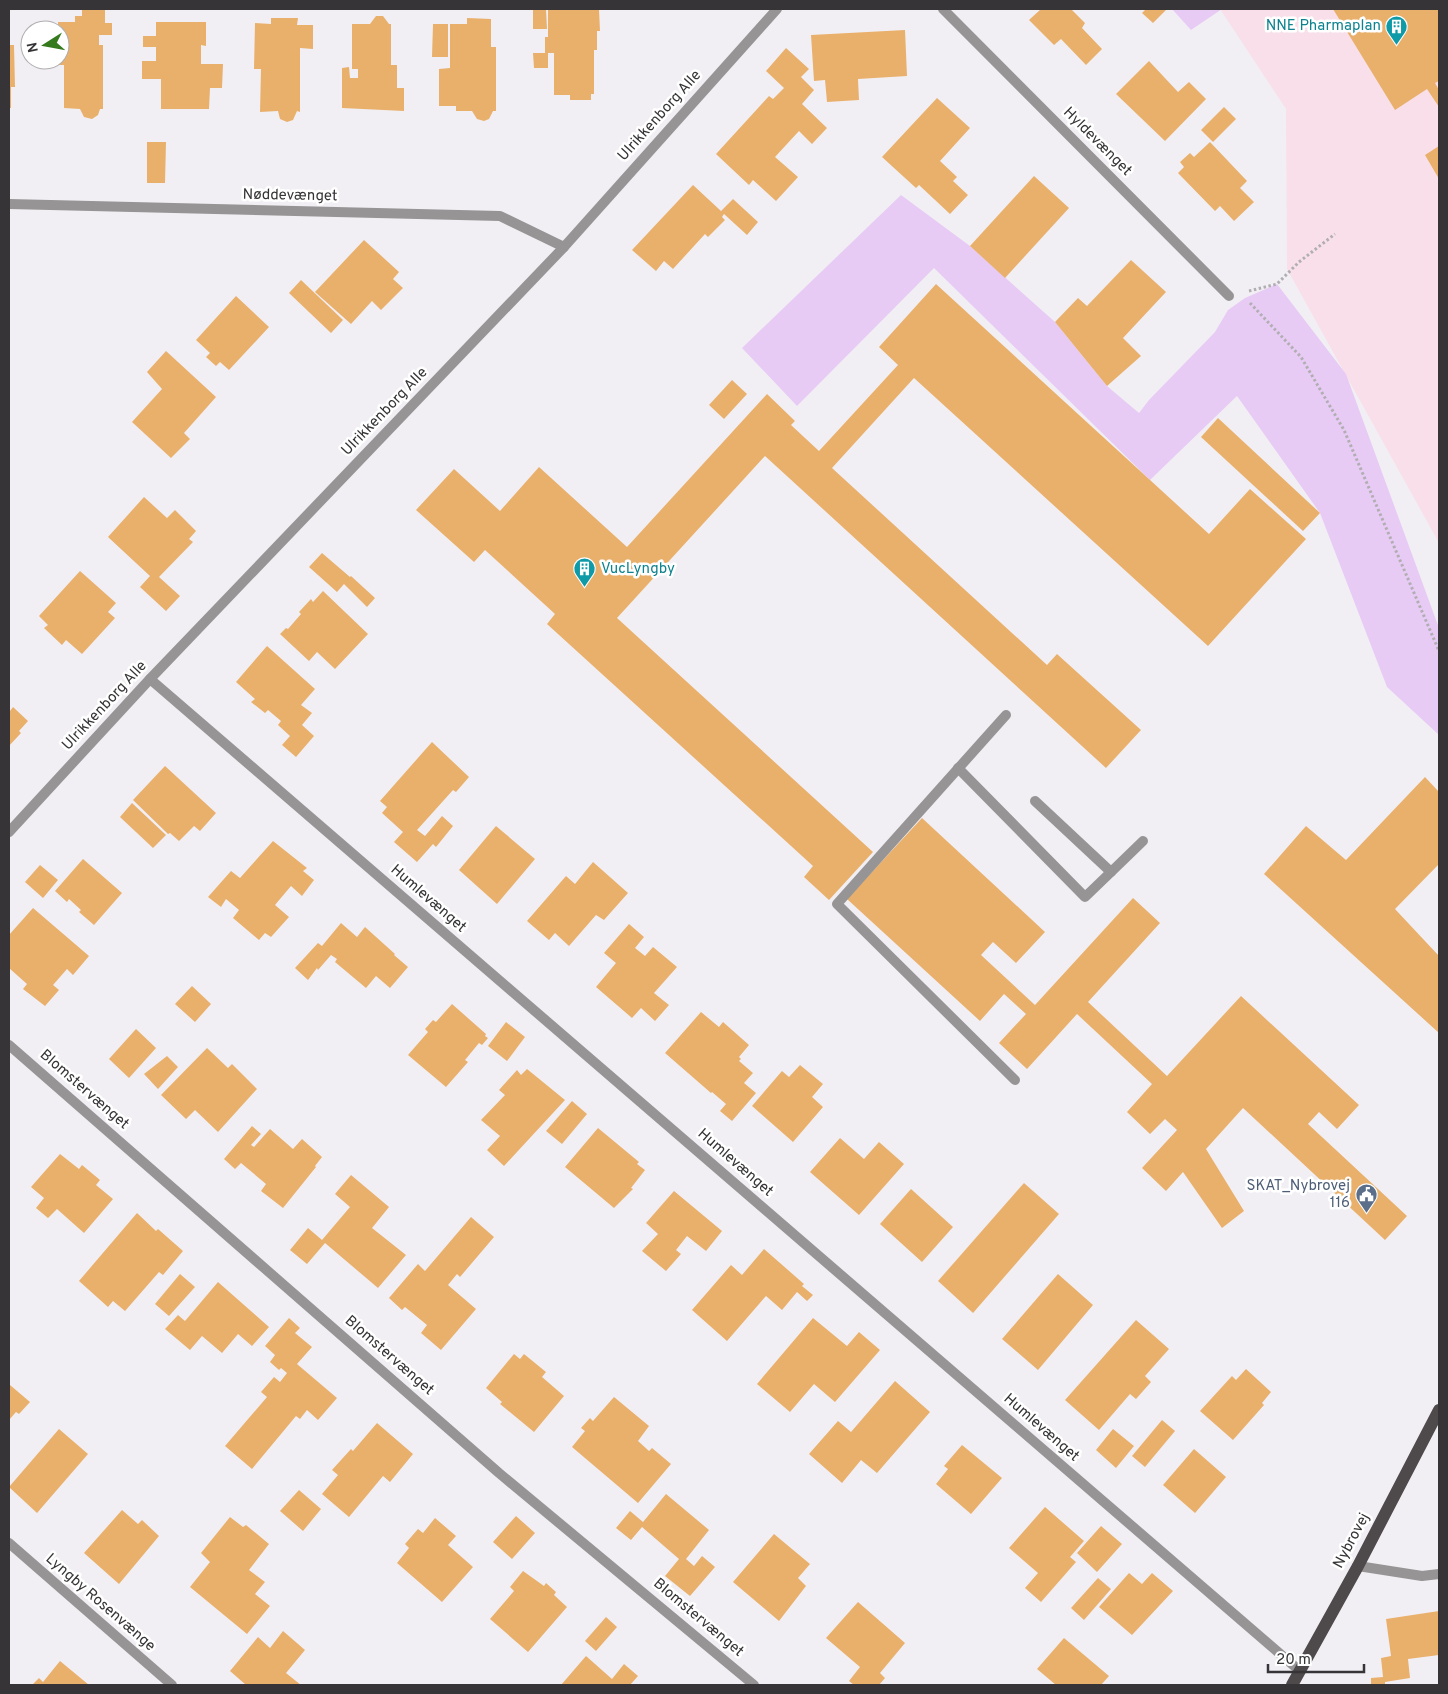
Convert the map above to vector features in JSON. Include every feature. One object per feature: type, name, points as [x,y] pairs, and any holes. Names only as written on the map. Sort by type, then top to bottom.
[{"type":"main road","name":"Nybrovej","points":[[1292,1685],[1358,1566],[1439,1410]]},
{"type":"street","name":"Ulrikkenborg Alle","points":[[9,832],[150,679],[564,247],[777,9]]},
{"type":"street","name":"Hyldevænget","points":[[943,9],[1229,296]]},
{"type":"street","name":"Nøddevænget","points":[[9,204],[500,216],[564,247]]},
{"type":"street","name":"Humlevænget","points":[[150,679],[1300,1670]]},
{"type":"street","points":[[1006,715],[837,904],[1015,1080]]},
{"type":"street","points":[[958,768],[1085,897],[1143,841]]},
{"type":"street","points":[[1035,801],[1111,872]]},
{"type":"street","name":"Blomstervænget","points":[[9,1045],[500,1473],[754,1685]]},
{"type":"street","name":"Lyngby Rosenvænge","points":[[9,1543],[172,1685]]},
{"type":"street","points":[[1358,1566],[1422,1576],[1439,1574]]},
{"type":"path","points":[[1229,296],[1277,284],[1299,262],[1335,234]]},
{"type":"path","points":[[1229,296],[1245,298],[1300,357],[1344,430],[1439,651]]},
{"type":"shaded area","points":[[1172,9],[1222,9],[1191,30]]},
{"type":"shaded area","points":[[1220,9],[1439,9],[1439,543],[1287,269],[1286,109]]},
{"type":"shaded area","points":[[901,195],[970,246],[1055,322],[1107,386],[1139,413],[1149,400],[1215,332],[1228,310],[1245,298],[1277,284],[1346,374],[1439,628],[1439,735],[1387,687],[1320,513],[1237,396],[1150,480],[934,268],[797,406],[742,348]]},
{"type":"building","points":[[82,9],[105,9],[105,23],[112,23],[112,35],[99,35],[99,45],[103,45],[103,109],[100,109],[98,115],[92,119],[84,117],[80,109],[64,108],[64,70],[70,70],[70,22],[75,22],[75,16],[82,16]]},
{"type":"building","points":[[533,9],[546,9],[547,29],[533,29]]},
{"type":"building","points":[[548,9],[599,9],[600,31],[597,31],[597,50],[594,50],[594,94],[591,94],[591,100],[570,100],[570,95],[554,95],[554,53],[548,53],[548,68],[534,68],[533,53],[545,53],[545,37],[548,37]]},
{"type":"building","points":[[1041,9],[1071,9],[1085,23],[1082,28],[1102,49],[1086,65],[1061,39],[1054,45],[1029,20]]},
{"type":"building","points":[[1146,9],[1167,9],[1153,23],[1142,13]]},
{"type":"building","name":"NNE Pharmaplan","points":[[1333,9],[1439,9],[1439,81],[1435,83],[1439,90],[1439,107],[1427,89],[1395,110]]},
{"type":"building","points":[[376,16],[383,16],[391,24],[391,65],[397,65],[397,88],[404,88],[404,111],[342,108],[342,68],[349,67],[350,78],[358,78],[358,69],[352,69],[352,24],[370,24]]},
{"type":"building","points":[[271,18],[298,18],[297,25],[313,25],[313,49],[300,48],[300,112],[297,111],[293,120],[287,122],[280,119],[278,111],[260,112],[261,69],[254,69],[255,23],[271,24]]},
{"type":"building","points":[[467,18],[491,19],[491,47],[496,47],[496,111],[493,111],[489,119],[484,121],[477,119],[472,111],[456,111],[456,106],[439,106],[439,69],[450,68],[450,24],[467,24]]},
{"type":"building","points":[[156,22],[206,22],[206,46],[201,45],[201,64],[223,64],[222,88],[210,88],[209,109],[161,109],[161,79],[142,79],[142,61],[156,61],[156,47],[143,47],[143,36],[156,36]]},
{"type":"building","points":[[433,24],[448,24],[448,57],[432,57]]},
{"type":"building","points":[[905,30],[907,76],[858,79],[859,100],[827,102],[825,80],[814,81],[811,35]]},
{"type":"building","points":[[9,45],[14,45],[15,87],[11,87],[11,108],[9,108]]},
{"type":"building","points":[[786,48],[809,69],[801,77],[814,90],[802,104],[827,128],[812,144],[799,131],[775,157],[798,177],[776,201],[753,180],[749,185],[716,154],[769,96],[773,99],[784,88],[766,71]]},
{"type":"building","points":[[1149,61],[1178,92],[1189,82],[1206,99],[1165,141],[1116,94]]},
{"type":"building","points":[[937,98],[970,128],[940,161],[957,177],[953,181],[968,195],[950,214],[919,185],[916,188],[882,157]]},
{"type":"building","points":[[1224,107],[1236,119],[1213,142],[1201,130]]},
{"type":"building","points":[[147,142],[166,142],[165,183],[147,183]]},
{"type":"building","points":[[1210,142],[1247,181],[1240,188],[1254,202],[1234,221],[1220,206],[1215,211],[1178,173],[1184,167],[1180,162],[1190,153],[1194,157]]},
{"type":"building","points":[[1439,146],[1439,179],[1425,155]]},
{"type":"building","points":[[1034,176],[1069,208],[1005,278],[970,246]]},
{"type":"building","points":[[693,185],[721,211],[733,199],[758,222],[747,235],[724,214],[722,217],[725,220],[708,237],[705,234],[673,269],[664,261],[656,271],[632,250]]},
{"type":"building","points":[[364,240],[399,272],[393,279],[403,288],[381,310],[372,301],[351,324],[315,292]]},
{"type":"building","points":[[1131,260],[1166,292],[1123,338],[1141,356],[1107,386],[1055,322],[1078,298],[1087,306]]},
{"type":"building","points":[[301,280],[343,320],[331,333],[289,293]]},
{"type":"building","name":"VucLyngby","points":[[936,284],[1209,534],[1250,489],[1306,539],[1208,646],[914,378],[832,468],[1047,665],[1057,654],[1141,730],[1106,768],[765,456],[617,618],[873,852],[829,900],[804,877],[813,866],[547,624],[555,614],[485,550],[474,562],[416,510],[454,469],[500,511],[539,467],[627,547],[767,394],[795,421],[791,425],[819,451],[898,365],[879,347]]},
{"type":"building","points":[[236,296],[269,327],[229,370],[220,362],[216,366],[206,357],[210,353],[196,340]]},
{"type":"building","points":[[166,351],[216,397],[184,433],[190,439],[171,458],[132,422],[162,389],[147,372]]},
{"type":"building","points":[[732,380],[747,394],[724,419],[709,405]]},
{"type":"building","points":[[1218,418],[1320,513],[1303,531],[1201,437]]},
{"type":"building","points":[[144,497],[167,518],[175,510],[196,531],[189,539],[193,542],[159,577],[180,596],[166,611],[140,587],[150,576],[108,537]]},
{"type":"building","points":[[322,553],[375,598],[367,607],[344,584],[337,592],[309,567]]},
{"type":"building","points":[[80,571],[116,603],[108,612],[115,618],[82,654],[66,640],[62,645],[44,628],[48,625],[39,616]]},
{"type":"building","points":[[323,591],[368,634],[335,669],[317,652],[309,661],[280,634],[286,628],[288,629],[301,614],[299,612],[311,599],[313,602]]},
{"type":"building","points":[[267,646],[315,689],[301,705],[312,713],[302,725],[314,736],[296,757],[282,745],[290,736],[278,725],[281,721],[268,710],[265,713],[251,702],[255,699],[236,682]]},
{"type":"building","points":[[13,707],[28,721],[19,731],[21,733],[9,746],[9,710]]},
{"type":"building","points":[[432,742],[469,777],[456,792],[453,790],[417,830],[425,836],[442,816],[453,826],[436,847],[433,844],[417,862],[394,842],[403,832],[382,813],[387,807],[380,801]]},
{"type":"building","points":[[165,766],[216,813],[200,831],[194,826],[179,841],[170,833],[168,834],[133,800]]},
{"type":"building","points":[[1425,777],[1439,792],[1439,864],[1395,909],[1439,956],[1439,1033],[1264,874],[1306,826],[1346,860]]},
{"type":"building","points":[[132,803],[166,835],[153,848],[120,817]]},
{"type":"building","points":[[922,818],[1045,932],[1016,963],[993,942],[981,955],[1035,1005],[1133,898],[1160,923],[1088,1002],[1167,1076],[1241,996],[1359,1105],[1337,1129],[1319,1112],[1308,1124],[1407,1216],[1385,1240],[1243,1108],[1206,1149],[1244,1211],[1222,1228],[1183,1172],[1166,1191],[1142,1168],[1177,1130],[1165,1119],[1150,1134],[1127,1112],[1152,1084],[1077,1014],[1027,1069],[999,1043],[1026,1014],[1004,994],[980,1021],[847,899]]},
{"type":"building","points":[[496,826],[535,859],[497,904],[459,870]]},
{"type":"building","points":[[273,841],[307,868],[303,871],[314,880],[302,896],[291,886],[275,905],[289,917],[271,937],[265,933],[259,940],[233,918],[239,910],[226,899],[221,907],[208,897],[231,871],[240,878]]},
{"type":"building","points":[[83,859],[122,893],[94,925],[79,912],[81,910],[69,899],[67,902],[55,891]]},
{"type":"building","points":[[593,862],[628,893],[604,920],[596,915],[569,946],[555,933],[549,940],[527,921],[566,876],[575,884]]},
{"type":"building","points":[[40,865],[58,880],[43,898],[25,882]]},
{"type":"building","points":[[33,908],[89,956],[73,975],[67,969],[53,985],[59,990],[45,1006],[23,989],[27,984],[9,968],[9,935]]},
{"type":"building","points":[[341,923],[357,937],[365,927],[408,967],[390,988],[376,976],[366,988],[335,962],[337,959],[331,955],[318,970],[317,968],[308,980],[295,968],[318,943],[322,946]]},
{"type":"building","points":[[629,924],[644,937],[635,948],[645,956],[653,947],[677,967],[654,993],[669,1005],[655,1021],[641,1008],[632,1018],[596,987],[616,963],[604,953]]},
{"type":"building","points":[[192,986],[211,1004],[195,1022],[175,1004]]},
{"type":"building","points":[[452,1004],[486,1034],[485,1036],[488,1038],[482,1045],[479,1043],[465,1060],[468,1062],[446,1087],[408,1055],[428,1032],[425,1029],[433,1020],[436,1022]]},
{"type":"building","points":[[701,1012],[719,1027],[723,1022],[749,1045],[739,1057],[741,1059],[739,1061],[753,1073],[744,1083],[756,1093],[732,1121],[720,1111],[726,1104],[665,1053]]},
{"type":"building","points":[[506,1022],[525,1037],[507,1061],[488,1046]]},
{"type":"building","points":[[136,1029],[156,1048],[129,1078],[109,1059]]},
{"type":"building","points":[[207,1048],[228,1068],[232,1064],[257,1089],[218,1132],[195,1110],[186,1119],[161,1095]]},
{"type":"building","points":[[167,1056],[178,1067],[158,1089],[144,1074]]},
{"type":"building","points":[[800,1065],[823,1084],[812,1097],[823,1107],[793,1142],[752,1106],[782,1071],[789,1077]]},
{"type":"building","points":[[527,1069],[565,1100],[504,1166],[487,1150],[500,1136],[481,1120],[505,1095],[499,1090],[517,1070],[521,1075]]},
{"type":"building","points":[[572,1101],[587,1114],[562,1144],[546,1131]]},
{"type":"building","points":[[252,1126],[261,1134],[251,1145],[254,1147],[270,1129],[293,1149],[302,1139],[322,1157],[283,1208],[261,1191],[266,1184],[241,1163],[235,1169],[224,1159]]},
{"type":"building","points":[[598,1128],[639,1162],[637,1164],[645,1170],[631,1188],[633,1189],[614,1208],[565,1167]]},
{"type":"building","points":[[840,1138],[864,1159],[879,1142],[904,1164],[859,1215],[810,1172]]},
{"type":"building","points":[[60,1154],[79,1169],[82,1165],[100,1180],[96,1185],[113,1199],[84,1233],[57,1209],[48,1218],[36,1208],[44,1198],[31,1187]]},
{"type":"building","points":[[351,1175],[389,1207],[372,1228],[406,1255],[378,1288],[325,1243],[307,1264],[290,1250],[308,1228],[322,1240],[350,1207],[335,1194]]},
{"type":"building","points":[[1024,1183],[1059,1214],[973,1313],[938,1281]]},
{"type":"building","points":[[911,1189],[953,1227],[922,1262],[880,1224]]},
{"type":"building","points":[[674,1191],[722,1231],[706,1251],[687,1236],[676,1250],[681,1254],[666,1271],[642,1251],[658,1234],[646,1223]]},
{"type":"building","points":[[137,1213],[156,1231],[158,1229],[183,1251],[163,1275],[159,1272],[125,1311],[113,1301],[108,1307],[79,1281]]},
{"type":"building","points":[[471,1217],[494,1237],[460,1277],[457,1274],[448,1285],[476,1309],[441,1350],[421,1333],[427,1325],[405,1307],[402,1310],[389,1298],[418,1264],[425,1271]]},
{"type":"building","points":[[764,1249],[804,1284],[802,1286],[813,1295],[807,1301],[797,1292],[782,1310],[766,1296],[727,1341],[692,1310],[731,1265],[742,1275]]},
{"type":"building","points":[[180,1274],[195,1287],[169,1316],[155,1304]]},
{"type":"building","points":[[1058,1274],[1093,1305],[1038,1370],[1002,1339]]},
{"type":"building","points":[[218,1282],[269,1327],[252,1346],[238,1334],[222,1353],[202,1336],[190,1350],[165,1329],[178,1315],[185,1321]]},
{"type":"building","points":[[289,1318],[300,1328],[295,1333],[312,1347],[297,1364],[337,1398],[318,1420],[307,1410],[300,1419],[296,1416],[252,1469],[225,1446],[267,1397],[261,1392],[274,1377],[280,1382],[287,1373],[281,1368],[279,1370],[270,1362],[275,1355],[265,1346]]},
{"type":"building","points":[[813,1318],[847,1346],[859,1332],[880,1350],[835,1402],[814,1384],[790,1412],[757,1384]]},
{"type":"building","points":[[1136,1320],[1169,1349],[1145,1376],[1151,1382],[1136,1399],[1130,1394],[1099,1430],[1065,1400]]},
{"type":"building","points":[[514,1354],[520,1359],[524,1354],[546,1372],[542,1377],[564,1396],[534,1432],[500,1404],[502,1402],[486,1388]]},
{"type":"building","points":[[1246,1369],[1271,1392],[1262,1403],[1264,1405],[1233,1440],[1200,1411],[1232,1376],[1236,1380]]},
{"type":"building","points":[[895,1381],[930,1412],[877,1473],[861,1460],[842,1483],[809,1454],[838,1421],[851,1432]]},
{"type":"building","points":[[9,1386],[30,1402],[19,1414],[16,1412],[9,1420]]},
{"type":"building","points":[[614,1397],[649,1426],[638,1441],[649,1451],[652,1448],[671,1464],[638,1503],[572,1447],[585,1431],[581,1428],[590,1418],[593,1421]]},
{"type":"building","points":[[1162,1420],[1175,1431],[1145,1467],[1132,1456]]},
{"type":"building","points":[[377,1423],[413,1454],[390,1482],[383,1476],[349,1517],[322,1494],[338,1475],[332,1470],[351,1449],[353,1451]]},
{"type":"building","points":[[59,1429],[88,1454],[37,1513],[9,1487]]},
{"type":"building","points":[[1113,1429],[1134,1446],[1116,1468],[1096,1450]]},
{"type":"building","points":[[962,1445],[1002,1478],[971,1514],[936,1484],[948,1469],[944,1466]]},
{"type":"building","points":[[1194,1449],[1226,1477],[1195,1513],[1163,1485]]},
{"type":"building","points":[[299,1490],[321,1509],[303,1531],[280,1511]]},
{"type":"building","points":[[666,1494],[709,1530],[686,1559],[694,1566],[702,1556],[715,1567],[690,1596],[665,1576],[679,1559],[642,1527],[631,1540],[616,1528],[630,1511],[643,1522]]},
{"type":"building","points":[[1045,1507],[1084,1541],[1070,1557],[1076,1562],[1041,1602],[1025,1588],[1038,1573],[1009,1548]]},
{"type":"building","points":[[122,1510],[138,1524],[142,1520],[159,1536],[119,1584],[84,1553]]},
{"type":"building","points":[[516,1516],[535,1533],[512,1559],[493,1542]]},
{"type":"building","points":[[230,1517],[243,1527],[246,1525],[269,1544],[249,1570],[265,1582],[255,1594],[270,1606],[247,1634],[190,1587],[210,1562],[201,1553]]},
{"type":"building","points":[[435,1518],[456,1536],[448,1545],[473,1567],[442,1602],[397,1563],[409,1548],[405,1544],[418,1529],[423,1533]]},
{"type":"building","points":[[1101,1526],[1122,1544],[1097,1572],[1077,1553]]},
{"type":"building","points":[[774,1534],[810,1564],[798,1578],[806,1586],[779,1621],[733,1582]]},
{"type":"building","points":[[523,1571],[544,1586],[546,1583],[556,1592],[554,1595],[567,1607],[528,1652],[490,1619],[514,1591],[510,1587]]},
{"type":"building","points":[[1129,1573],[1142,1584],[1152,1573],[1173,1591],[1132,1635],[1099,1607]]},
{"type":"building","points":[[1098,1578],[1111,1589],[1084,1620],[1071,1608]]},
{"type":"building","points":[[858,1602],[905,1643],[880,1673],[885,1678],[879,1685],[854,1685],[849,1681],[860,1667],[826,1638]]},
{"type":"building","points":[[1439,1611],[1439,1655],[1408,1659],[1410,1678],[1385,1682],[1385,1685],[1371,1685],[1371,1678],[1383,1677],[1381,1658],[1391,1656],[1386,1619]]},
{"type":"building","points":[[606,1617],[617,1627],[596,1651],[585,1641]]},
{"type":"building","points":[[283,1631],[305,1650],[286,1673],[301,1685],[246,1685],[230,1671],[258,1637],[270,1648]]},
{"type":"building","points":[[1064,1638],[1109,1676],[1101,1685],[1056,1685],[1037,1669]]},
{"type":"building","points":[[586,1656],[612,1679],[624,1664],[638,1676],[630,1685],[561,1685]]},
{"type":"building","points":[[60,1661],[89,1685],[32,1685],[39,1678],[43,1682]]},
{"type":"place","name":"NNE Pharmaplan","points":[[1397,45]]},
{"type":"place","name":"VucLyngby","points":[[585,588]]},
{"type":"place","name":"SKAT_Nybrovej 116","points":[[1366,1214]]}]
